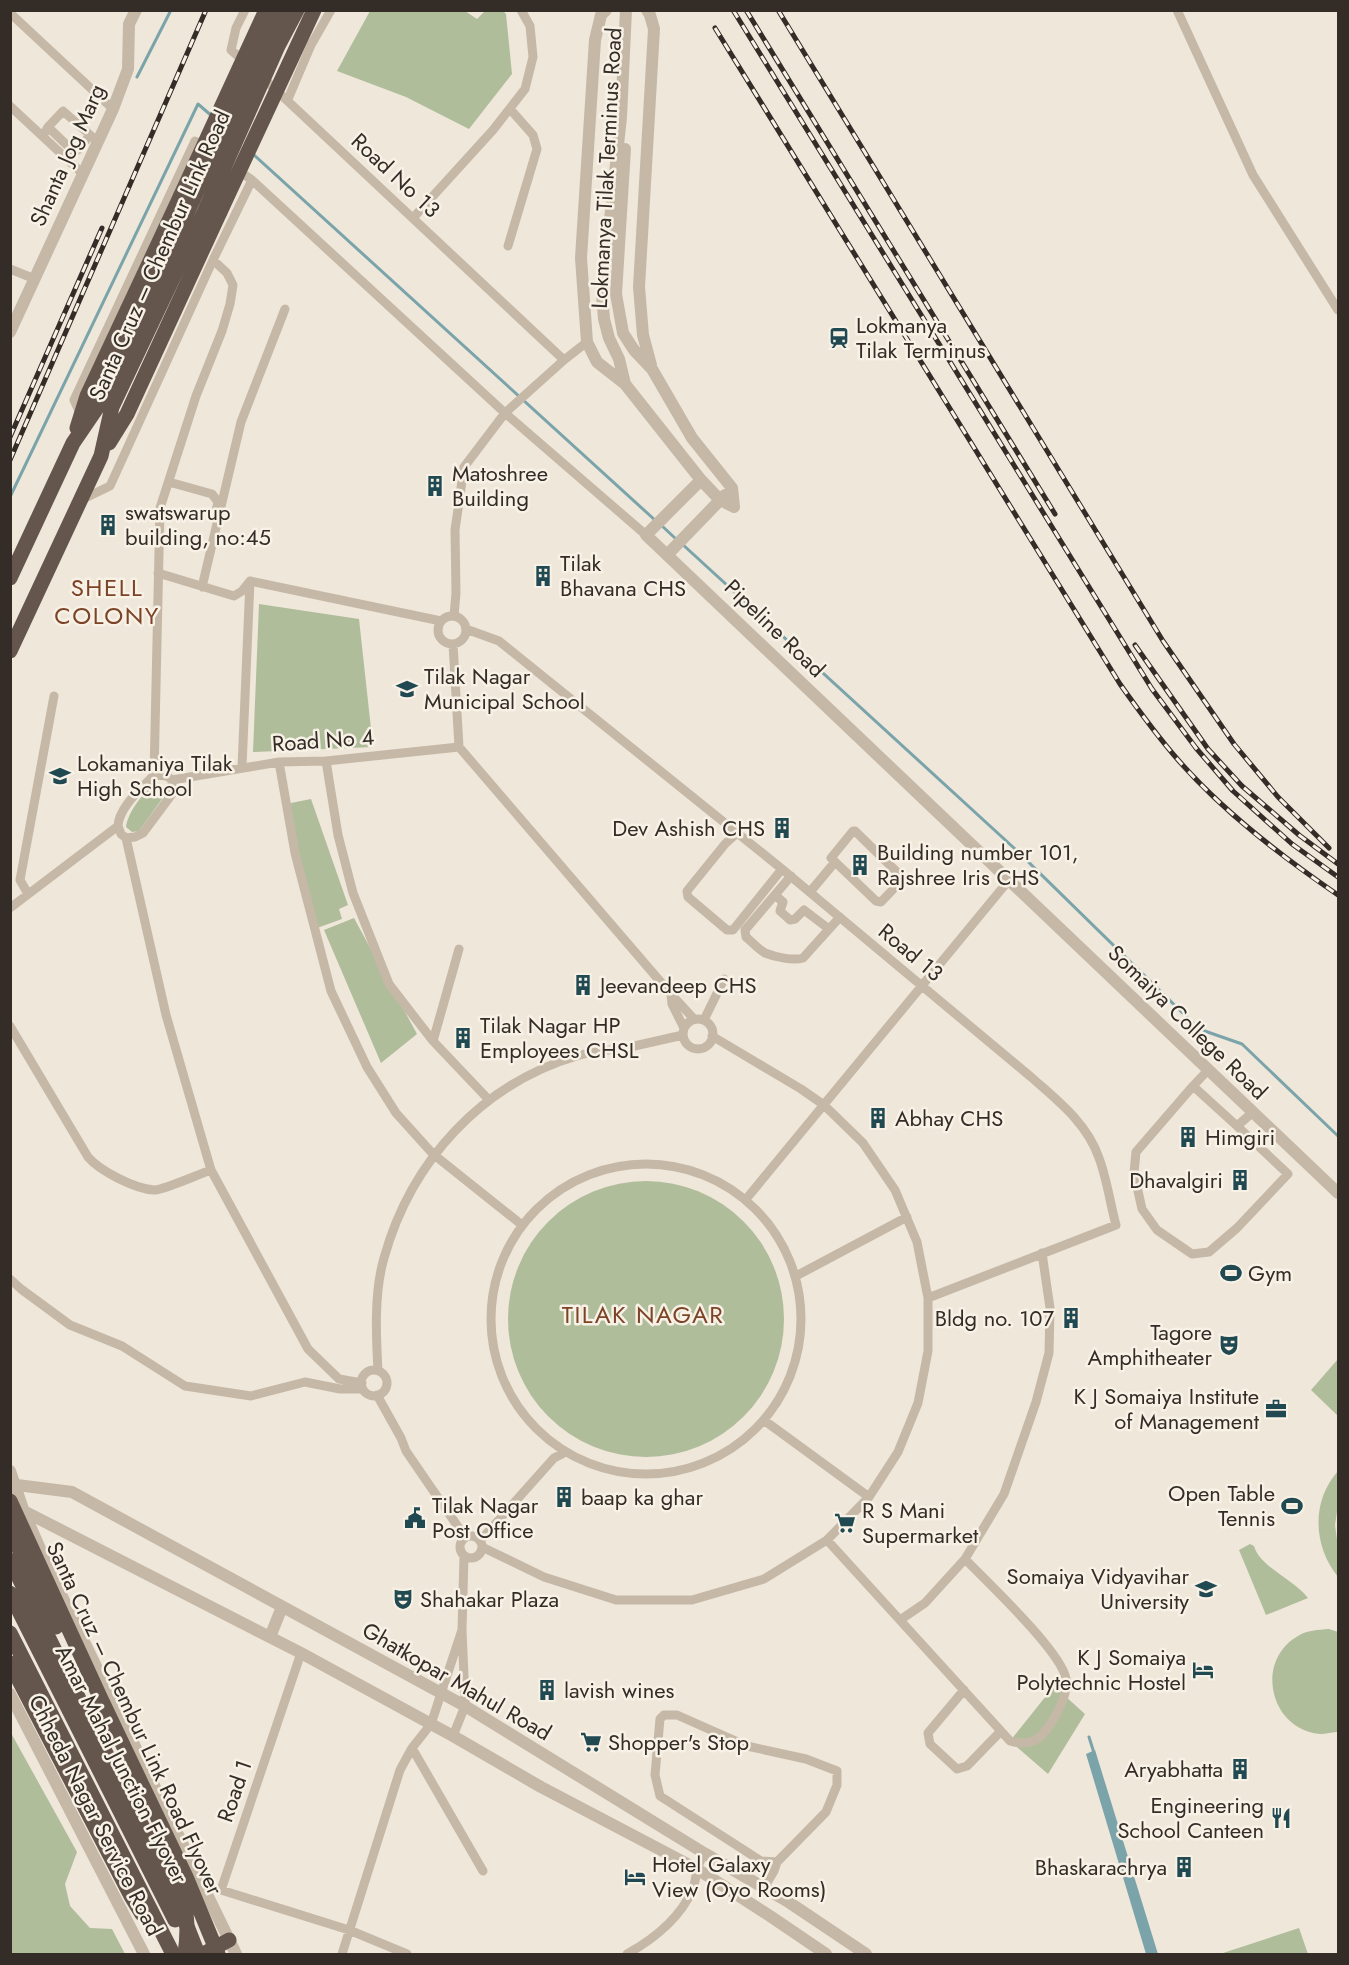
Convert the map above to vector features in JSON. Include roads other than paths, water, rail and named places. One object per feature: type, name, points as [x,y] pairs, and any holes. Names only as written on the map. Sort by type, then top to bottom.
[{"type":"highway","points":[[200,203],[266,10]]},
{"type":"highway","name":"Santa Cruz – Chembur Link Road","points":[[10,651],[101,456],[112,407],[267,40],[282,10]]},
{"type":"highway","name":"Santa Cruz – Chembur Link Road","points":[[10,578],[73,443],[101,402],[297,10]]},
{"type":"highway","points":[[73,443],[87,396],[314,10]]},
{"type":"highway","name":"Santa Cruz – Chembur Link Road Flyover","points":[[10,1503],[188,1879],[218,1954]]},
{"type":"highway","name":"Santa Cruz – Chembur Link Road Flyover","points":[[10,1530],[175,1874],[186,1903],[188,1936],[185,1954]]},
{"type":"highway","points":[[10,1560],[168,1878],[200,1954],[232,1947]]},
{"type":"highway","name":"Amar Mahal Junction Flyover","points":[[10,1593],[193,1954]]},
{"type":"highway","name":"Amar Mahal Junction Flyover","points":[[10,1633],[15,1658],[168,1954]]},
{"type":"street","name":"Shanta Jog Marg","points":[[10,332],[83,174],[94,138],[113,109],[128,69],[129,24],[136,10]]},
{"type":"street","name":"Road No 13","points":[[245,10],[236,28],[231,50],[288,99],[564,360]]},
{"type":"street","points":[[288,99],[311,45],[331,10]]},
{"type":"street","points":[[413,218],[493,130],[525,89],[533,57],[530,26],[520,10]]},
{"type":"street","name":"Lokmanya Tilak Terminus Road","points":[[626,10],[621,117],[602,294],[604,319],[609,338],[619,359],[625,384],[701,480],[720,500],[734,507],[732,488],[692,438],[652,369],[634,350],[623,333],[618,316],[616,294],[634,10]]},
{"type":"street","points":[[647,10],[654,29],[639,287],[643,335],[652,369]]},
{"type":"street","points":[[1178,10],[1253,175],[1338,310]]},
{"type":"street","points":[[603,12],[595,40],[581,258],[587,342],[597,362],[625,384]]},
{"type":"street","points":[[10,13],[113,109]]},
{"type":"street","points":[[10,106],[83,174]]},
{"type":"street","points":[[508,246],[537,149],[533,135],[510,109]]},
{"type":"street","points":[[43,136],[48,127],[63,111],[94,138],[74,152],[48,127]]},
{"type":"street","name":"Pipeline Road","points":[[81,415],[74,400],[195,141],[252,180],[646,535],[676,546],[1010,880]]},
{"type":"street","points":[[80,500],[110,486],[252,180]]},
{"type":"street","points":[[213,260],[227,273],[233,285],[230,304],[222,331],[196,396],[160,508],[154,775],[118,819],[118,826],[121,834],[126,838],[165,1015],[211,1170],[308,1348],[339,1379],[362,1386],[369,1394],[377,1395],[384,1391],[387,1384],[385,1376],[374,1370],[366,1373],[362,1386]]},
{"type":"street","points":[[10,269],[35,279]]},
{"type":"street","points":[[200,586],[241,422],[285,309]]},
{"type":"street","points":[[454,616],[455,530],[464,467],[508,410],[587,342]]},
{"type":"street","points":[[646,535],[701,480]]},
{"type":"street","points":[[169,482],[212,494],[218,502],[200,586]]},
{"type":"street","points":[[676,546],[732,488]]},
{"type":"street","points":[[158,573],[234,596],[242,591],[250,581]]},
{"type":"street","points":[[250,581],[441,621]]},
{"type":"street","points":[[242,767],[250,581]]},
{"type":"street","points":[[449,616],[463,620],[466,629],[464,638],[453,644],[445,642],[438,630],[441,621],[449,616]]},
{"type":"street","name":"Road 13","points":[[466,629],[500,641],[791,876],[1065,1107],[1085,1130],[1099,1158],[1116,1225],[928,1298]]},
{"type":"street","points":[[453,644],[459,747],[670,994],[699,1020],[709,1025],[712,1036],[704,1047],[695,1048],[687,1044],[670,994]]},
{"type":"street","points":[[28,894],[20,880],[54,696]]},
{"type":"street","name":"Road No 4","points":[[154,775],[167,776],[172,780],[279,762],[326,761],[459,747]]},
{"type":"street","points":[[326,761],[338,835],[353,893],[389,984],[433,1041],[489,1100]]},
{"type":"street","points":[[279,762],[295,853],[331,991],[373,1076],[396,1113],[433,1154],[522,1225]]},
{"type":"street","points":[[126,838],[143,833],[172,794],[172,780]]},
{"type":"street","points":[[10,908],[118,826]]},
{"type":"street","points":[[855,831],[900,874],[901,879],[879,902],[835,862],[831,856],[850,832],[855,831]]},
{"type":"street","points":[[737,833],[725,844],[687,891],[688,897],[727,930],[733,930],[782,869]]},
{"type":"street","points":[[810,892],[835,862]]},
{"type":"street","points":[[791,876],[745,930],[746,937],[762,951],[766,954],[803,958],[840,917]]},
{"type":"street","points":[[747,1198],[1010,880]]},
{"type":"street","name":"Somaiya College Road","points":[[1010,880],[1338,1193]]},
{"type":"street","points":[[775,895],[783,902],[780,911],[790,920],[795,919],[804,910],[829,929]]},
{"type":"street","points":[[433,1041],[459,949]]},
{"type":"street","points":[[683,1032],[687,1023],[699,1020],[724,979]]},
{"type":"street","points":[[10,1026],[94,1164],[123,1180],[155,1190],[211,1170]]},
{"type":"street","points":[[378,1371],[376,1317],[383,1259],[403,1204],[433,1154],[459,1125],[489,1100],[533,1073],[580,1055],[683,1032]]},
{"type":"street","points":[[465,1537],[475,1536],[481,1544],[544,1577],[616,1600],[692,1600],[764,1579],[827,1540],[869,1497],[898,1452],[918,1403],[928,1351],[928,1298],[917,1242],[895,1190],[863,1143],[824,1105],[712,1036]]},
{"type":"street","points":[[1209,1069],[1136,1152],[1134,1173],[1142,1209],[1157,1230],[1192,1254],[1209,1252],[1237,1228],[1303,1159]]},
{"type":"street","points":[[1193,1086],[1288,1174]]},
{"type":"street","points":[[1237,1126],[1253,1112]]},
{"type":"street","points":[[629,1163],[671,1164],[711,1176],[747,1198],[779,1236],[798,1281],[802,1331],[790,1379],[765,1421],[730,1451],[689,1470],[643,1476],[598,1468],[562,1454],[522,1413],[498,1369],[490,1319],[499,1269],[522,1225],[552,1194],[588,1173],[629,1163]]},
{"type":"street","points":[[796,1276],[907,1217]]},
{"type":"street","points":[[900,1620],[925,1603],[965,1559],[1004,1494],[1036,1402],[1049,1353],[1050,1308],[1042,1253]]},
{"type":"street","points":[[10,1279],[70,1325],[122,1346],[185,1386],[251,1396],[304,1383],[340,1389],[362,1386]]},
{"type":"street","points":[[377,1395],[406,1451],[465,1537]]},
{"type":"street","points":[[765,1421],[869,1497]]},
{"type":"street","points":[[464,1556],[471,1558],[477,1556],[481,1544],[554,1458],[562,1454]]},
{"type":"street","points":[[10,1470],[13,1485],[51,1574],[232,1947]]},
{"type":"street","name":"Ghatkopar Mahul Road","points":[[13,1485],[72,1492],[465,1706],[704,1853],[787,1901],[853,1950],[866,1954]]},
{"type":"street","points":[[10,1503],[301,1653],[541,1787],[697,1869],[826,1954]]},
{"type":"street","points":[[10,1513],[24,1512]]},
{"type":"street","points":[[453,1736],[465,1706],[462,1630],[464,1556],[459,1546],[465,1537]]},
{"type":"street","points":[[827,1540],[1010,1742],[1022,1745],[1035,1742],[1050,1725],[1066,1692],[1066,1678],[1053,1651],[965,1559]]},
{"type":"street","points":[[270,1637],[282,1607]]},
{"type":"street","points":[[342,1954],[399,1770],[412,1748],[431,1724],[462,1630]]},
{"type":"street","name":"Road 1","points":[[301,1653],[221,1890],[349,1929],[407,1954]]},
{"type":"street","points":[[964,1690],[928,1733],[930,1744],[957,1769],[967,1766],[1001,1731]]},
{"type":"street","name":"Chheda Nagar Service Road","points":[[10,1694],[144,1954]]},
{"type":"street","points":[[764,1888],[777,1862],[826,1812],[837,1785],[837,1771],[806,1759],[747,1746],[677,1715],[664,1715],[660,1719],[656,1775],[660,1796],[761,1861],[777,1862]]},
{"type":"street","points":[[412,1748],[483,1871]]},
{"type":"street","points":[[633,1953],[666,1927],[686,1903],[704,1853]]},
{"type":"water","points":[[1095,1750],[1158,1954],[1146,1954],[1086,1754]]},
{"type":"waterway","points":[[137,77],[171,10]]},
{"type":"waterway","points":[[10,497],[198,104],[213,117]]},
{"type":"waterway","points":[[253,154],[656,521]]},
{"type":"waterway","points":[[661,525],[676,539]]},
{"type":"waterway","points":[[681,543],[1014,848],[1199,1029],[1242,1044],[1338,1136]]},
{"type":"waterway","points":[[1089,1737],[1094,1753]]},
{"type":"railway","points":[[10,460],[206,10]]},
{"type":"railway","points":[[733,10],[1152,689],[1196,748],[1233,791],[1292,844],[1338,877]]},
{"type":"railway","points":[[746,10],[1055,514]]},
{"type":"railway","points":[[778,10],[1163,641],[1234,744],[1278,797],[1329,848]]},
{"type":"railway","points":[[715,28],[1134,704],[1179,761],[1234,816],[1338,895]]},
{"type":"railway","points":[[10,437],[102,228]]},
{"type":"railway","points":[[1135,645],[1208,749],[1242,786],[1299,835],[1338,864]]},
{"type":"place","name":"Lokmanya Tilak Terminus","points":[[839,338]]},
{"type":"place","name":"Matoshree Building","points":[[435,486]]},
{"type":"place","name":"swatswarup building, no:45","points":[[108,525]]},
{"type":"place","name":"Tilak Bhavana CHS","points":[[543,576]]},
{"type":"place","name":"Tilak Nagar Municipal School","points":[[407,689]]},
{"type":"place","name":"Lokamaniya Tilak High School","points":[[60,776]]},
{"type":"place","name":"Dev Ashish CHS","points":[[782,828]]},
{"type":"place","name":"Building number 101, Rajshree Iris CHS","points":[[860,865]]},
{"type":"place","name":"Jeevandeep CHS","points":[[583,985]]},
{"type":"place","name":"Tilak Nagar HP Employees CHSL","points":[[463,1038]]},
{"type":"place","name":"Abhay CHS","points":[[878,1118]]},
{"type":"place","name":"Himgiri","points":[[1188,1137]]},
{"type":"place","name":"Dhavalgiri","points":[[1240,1180]]},
{"type":"place","name":"Gym","points":[[1231,1273]]},
{"type":"place","name":"Bldg no. 107","points":[[1071,1318]]},
{"type":"place","name":"Tagore Amphitheater","points":[[1229,1345]]},
{"type":"place","name":"K J Somaiya Institute of Management","points":[[1276,1409]]},
{"type":"place","name":"baap ka ghar","points":[[564,1497]]},
{"type":"place","name":"Open Table Tennis","points":[[1292,1506]]},
{"type":"place","name":"Tilak Nagar Post Office","points":[[415,1518]]},
{"type":"place","name":"R S Mani Supermarket","points":[[845,1523]]},
{"type":"place","name":"Somaiya Vidyavihar University","points":[[1206,1589]]},
{"type":"place","name":"Shahakar Plaza","points":[[403,1599]]},
{"type":"place","name":"K J Somaiya Polytechnic Hostel","points":[[1203,1670]]},
{"type":"place","name":"lavish wines","points":[[547,1690]]},
{"type":"place","name":"Shopper's Stop","points":[[591,1742]]},
{"type":"place","name":"Aryabhatta","points":[[1240,1769]]},
{"type":"place","name":"Engineering School Canteen","points":[[1281,1818]]},
{"type":"place","name":"Bhaskarachrya","points":[[1184,1867]]},
{"type":"place","name":"Hotel Galaxy View (Oyo Rooms)","points":[[635,1877]]},
{"type":"district","name":"SHELL COLONY","points":[[107,602]]},
{"type":"district","name":"TILAK NAGAR","points":[[643,1315]]}]
